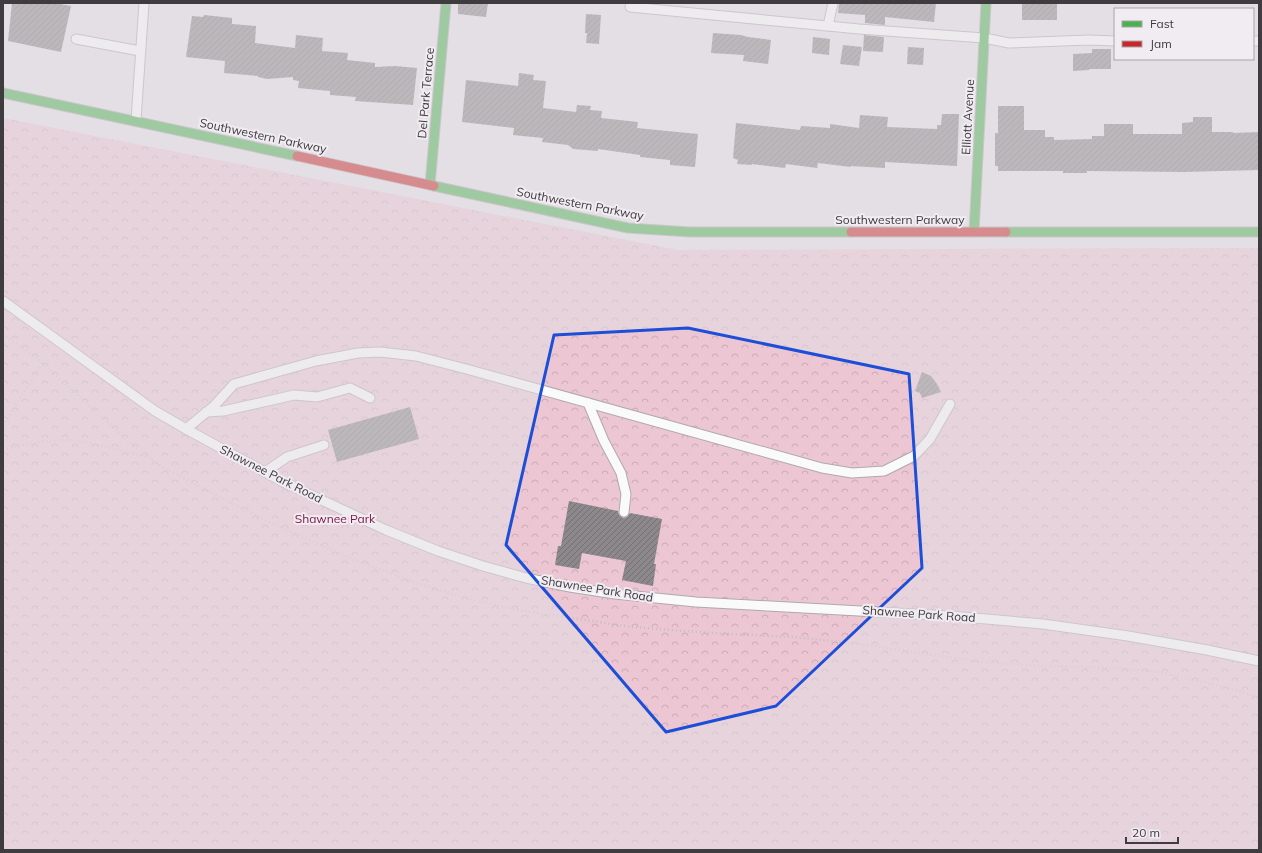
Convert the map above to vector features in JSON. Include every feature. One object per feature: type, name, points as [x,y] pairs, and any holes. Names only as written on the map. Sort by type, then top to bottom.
[{"type":"street","name":"Del Park Terrace","points":[[430,185],[446,3]]},
{"type":"street","name":"Elliott Avenue","points":[[974,232],[986,3]]},
{"type":"street","name":"Southwestern Parkway","points":[[3,93],[136,120],[628,228],[690,232],[1259,232]]},
{"type":"lane","points":[[136,120],[144,3]]},
{"type":"lane","points":[[828,26],[833,3]]},
{"type":"lane","points":[[630,7],[828,26],[984,38],[1009,43],[1114,41]]},
{"type":"lane","points":[[76,39],[140,51]]},
{"type":"lane","name":"Shawnee Park Road","points":[[3,301],[155,411],[186,429],[283,482],[386,530],[438,551],[483,566],[526,578],[615,594],[696,602],[951,616],[1043,624],[1207,650],[1259,661]]},
{"type":"lane","points":[[186,429],[206,412],[234,384],[316,361],[358,353],[380,352],[424,358],[822,468],[852,473],[884,471],[914,456],[930,439],[950,404]]},
{"type":"lane","points":[[206,412],[223,411],[294,396],[317,398],[350,388],[370,398]]},
{"type":"lane","points":[[588,403],[604,441],[621,473],[626,494],[624,512]]},
{"type":"lane","points":[[265,472],[287,457],[324,446]]},
{"type":"path","points":[[3,425],[43,363]]},
{"type":"path","points":[[3,449],[46,441],[74,440],[150,458]]},
{"type":"highlighted area","points":[[688,328],[909,374],[922,568],[776,706],[666,732],[506,545],[554,335]]},
{"type":"green space","name":"Shawnee Park","points":[[3,118],[678,250],[1259,248],[1259,850],[3,850]]},
{"type":"building","points":[[12,3],[55,3],[71,6],[61,52],[8,41]]},
{"type":"building","points":[[458,3],[488,3],[486,17],[458,14]]},
{"type":"building","points":[[839,3],[936,3],[934,22],[885,17],[885,25],[865,23],[865,15],[838,13]]},
{"type":"building","points":[[1022,3],[1057,3],[1057,20],[1022,20]]},
{"type":"building","points":[[586,14],[601,15],[599,44],[586,43]]},
{"type":"building","points":[[204,15],[232,18],[232,24],[256,26],[255,43],[295,48],[296,35],[323,38],[322,51],[348,53],[347,60],[375,63],[375,67],[395,66],[417,68],[413,105],[355,101],[356,97],[330,95],[330,91],[298,88],[299,81],[293,80],[293,77],[267,79],[258,76],[224,73],[225,61],[186,57],[192,16],[203,17]]},
{"type":"building","points":[[713,33],[741,35],[771,40],[768,64],[743,61],[744,55],[711,53]]},
{"type":"building","points":[[864,35],[884,37],[883,52],[863,51]]},
{"type":"building","points":[[813,37],[830,39],[829,55],[812,53]]},
{"type":"building","points":[[843,45],[862,47],[859,66],[840,64]]},
{"type":"building","points":[[908,47],[924,48],[923,65],[907,64]]},
{"type":"building","points":[[1092,49],[1111,49],[1111,69],[1073,71],[1073,54],[1092,53]]},
{"type":"building","points":[[519,73],[534,75],[533,80],[546,81],[543,108],[576,112],[577,105],[591,106],[590,110],[602,111],[601,118],[638,122],[637,128],[698,134],[695,167],[670,165],[670,160],[640,157],[640,155],[598,149],[598,151],[573,149],[568,145],[542,142],[543,138],[513,135],[514,128],[462,122],[466,80],[518,86]]},
{"type":"building","points":[[998,106],[1024,106],[1024,130],[1045,130],[1045,137],[1054,137],[1054,140],[1092,139],[1092,136],[1104,136],[1104,124],[1133,124],[1133,134],[1182,134],[1182,123],[1193,122],[1193,117],[1212,117],[1212,132],[1259,132],[1259,170],[1184,172],[1087,171],[1087,173],[1063,173],[1063,171],[998,171],[998,166],[995,166],[995,133],[998,133]]},
{"type":"building","points":[[942,114],[959,114],[957,166],[885,162],[885,168],[851,167],[818,163],[817,168],[786,164],[785,168],[752,164],[737,164],[738,160],[733,158],[736,123],[800,130],[801,126],[830,128],[830,124],[859,128],[860,115],[888,117],[887,127],[937,129],[937,125],[941,125]]},
{"type":"building","points":[[922,372],[931,376],[941,392],[922,398],[920,393],[915,391]]},
{"type":"building","points":[[410,407],[419,439],[337,462],[328,430]]},
{"type":"building","points":[[569,501],[618,511],[619,515],[623,518],[627,517],[630,513],[662,519],[654,564],[656,564],[653,586],[622,580],[626,561],[582,553],[579,569],[555,565],[558,546],[561,546]]},
{"type":"traffic: fast","points":[[430,185],[446,3]]},
{"type":"traffic: fast","points":[[974,232],[986,3]]},
{"type":"traffic: fast","points":[[3,93],[297,156]]},
{"type":"traffic: fast","points":[[434,186],[628,228],[690,232],[851,232]]},
{"type":"traffic: fast","points":[[1006,232],[1259,232]]},
{"type":"traffic: jam","points":[[297,156],[434,186]]},
{"type":"traffic: jam","points":[[851,232],[1006,232]]}]
